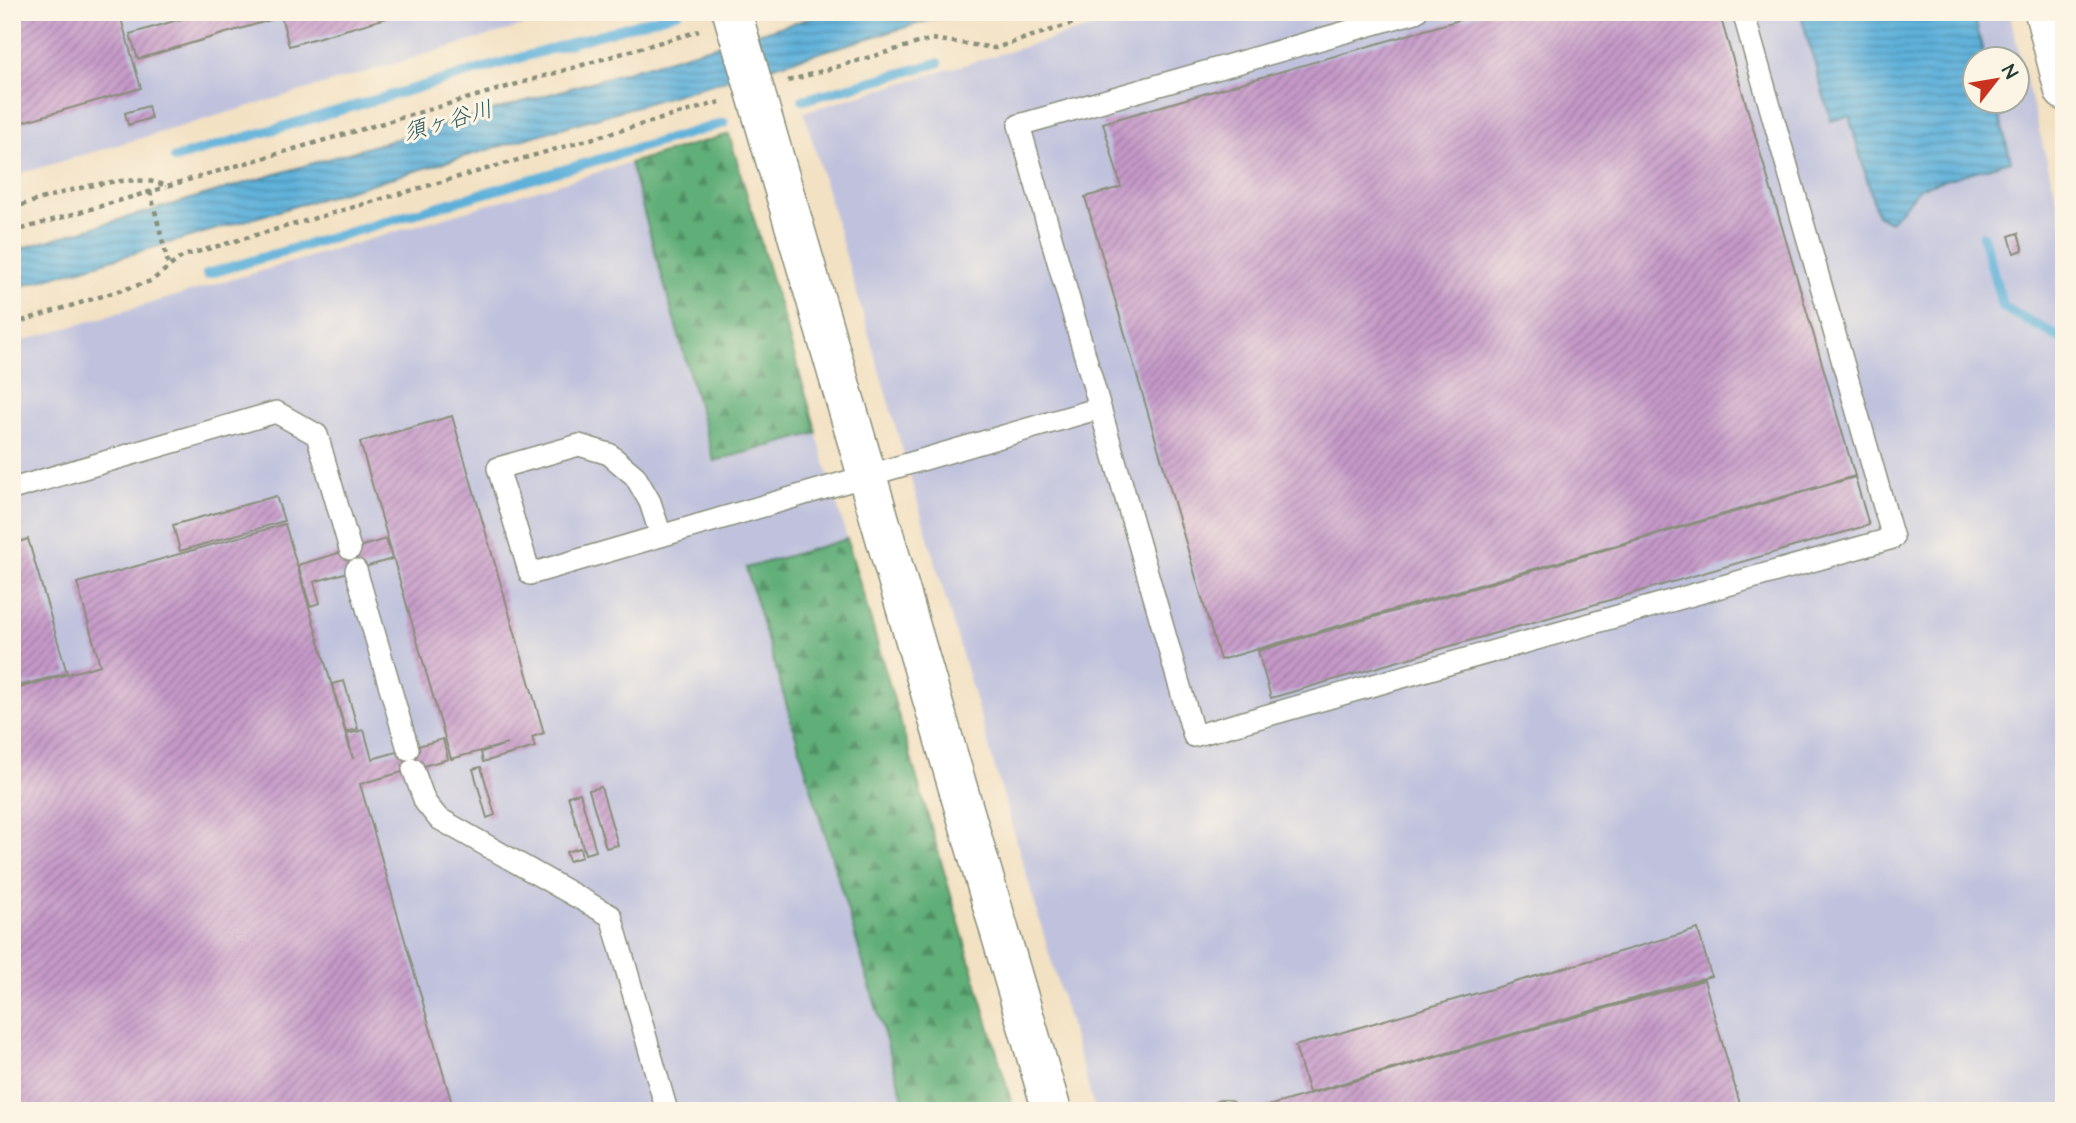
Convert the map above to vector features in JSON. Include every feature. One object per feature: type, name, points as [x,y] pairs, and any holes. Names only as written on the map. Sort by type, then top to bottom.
[{"type":"street","points":[[2043,12],[2064,91]]},
{"type":"street","points":[[726,22],[756,88],[1052,1111]]},
{"type":"lane","points":[[1416,12],[1018,125],[1194,736],[1893,538],[1743,12]]},
{"type":"lane","points":[[661,536],[650,502],[635,477],[609,454],[579,445],[498,468],[530,574],[661,536],[867,475],[1100,408]]},
{"type":"lane","points":[[12,489],[276,412],[317,435],[425,803],[438,818],[611,916],[667,1111]]},
{"type":"lane","points":[[1221,1111],[1227,1111]]},
{"type":"path","points":[[12,324],[151,281],[183,256],[756,88],[932,39],[995,48],[1108,12]]},
{"type":"path","points":[[12,232],[726,22]]},
{"type":"path","points":[[12,208],[74,190],[149,179],[167,186]]},
{"type":"path","points":[[150,191],[169,267]]},
{"type":"shaded area","points":[[12,12],[570,12],[12,176]]},
{"type":"shaded area","points":[[1143,12],[2009,12],[2018,46],[1960,46],[1960,116],[2030,116],[2030,94],[2064,228],[2064,1111],[1095,1111],[804,112]]},
{"type":"shaded area","points":[[729,134],[1014,1111],[12,1111],[12,344]]},
{"type":"green space","points":[[729,134],[817,433],[714,461],[630,163]]},
{"type":"green space","points":[[847,539],[1014,1111],[907,1111],[746,568]]},
{"type":"water","points":[[831,12],[958,12],[12,289],[12,251]]},
{"type":"water","points":[[1800,12],[1973,12],[1982,46],[1960,46],[1960,116],[2000,116],[2011,161],[1921,187],[1890,222],[1877,215],[1849,116],[1831,121]]},
{"type":"building","points":[[22,12],[119,12],[141,88],[12,125],[12,15]]},
{"type":"building","points":[[205,12],[275,12],[277,18],[138,59],[130,34]]},
{"type":"building","points":[[280,12],[404,12],[404,13],[289,46]]},
{"type":"building","points":[[1487,12],[1719,12],[1855,476],[1220,660],[1085,197],[1121,187],[1103,123]]},
{"type":"building","points":[[148,106],[151,118],[128,125],[125,113]]},
{"type":"building","points":[[2018,233],[2023,250],[2014,253],[2009,236]]},
{"type":"building","points":[[452,416],[544,733],[532,737],[535,747],[483,762],[481,752],[507,744],[451,759],[360,442]]},
{"type":"building","points":[[1855,477],[1869,525],[1271,698],[1258,651]]},
{"type":"building","points":[[276,496],[284,521],[180,551],[173,525]]},
{"type":"building","points":[[285,524],[353,759],[347,734],[364,730],[372,759],[443,739],[448,759],[360,784],[454,1111],[12,1111],[12,690],[100,665],[77,583]]},
{"type":"building","points":[[28,539],[67,673],[12,688],[12,544]]},
{"type":"building","points":[[386,539],[392,559],[314,582],[320,603],[310,606],[298,565]]},
{"type":"building","points":[[344,681],[358,729],[346,732],[332,684]]},
{"type":"building","points":[[481,767],[495,815],[487,818],[473,769]]},
{"type":"building","points":[[601,787],[618,845],[606,848],[589,790]]},
{"type":"building","points":[[580,793],[596,851],[585,854],[568,796]]},
{"type":"building","points":[[580,848],[582,857],[569,861],[566,852]]},
{"type":"building","points":[[1698,929],[1711,976],[1309,1093],[1295,1046]]},
{"type":"building","points":[[1704,980],[1742,1111],[1254,1111],[1254,1110]]},
{"type":"waterway","points":[[175,158],[678,12]]},
{"type":"waterway","points":[[803,100],[938,63]]},
{"type":"waterway","points":[[207,274],[724,123]]},
{"type":"waterway","points":[[1983,236],[2003,307],[2064,340]]},
{"type":"water label","name":"須ヶ谷川","points":[[448,121]]}]
